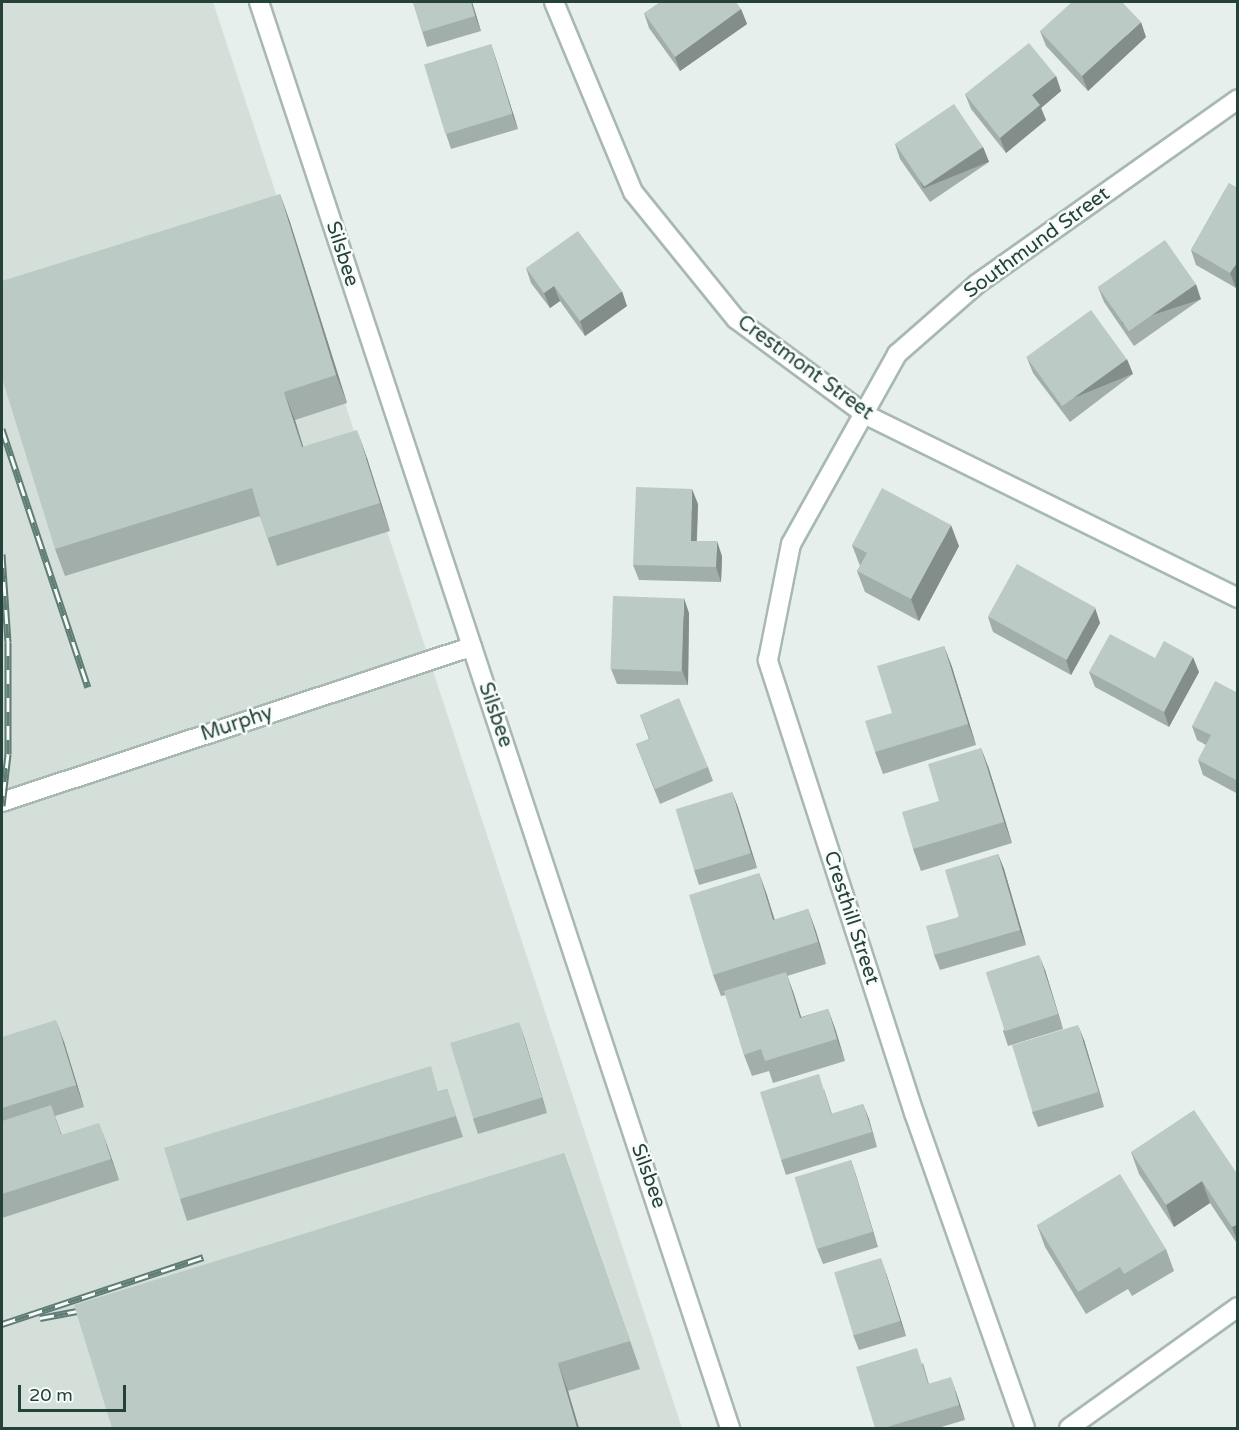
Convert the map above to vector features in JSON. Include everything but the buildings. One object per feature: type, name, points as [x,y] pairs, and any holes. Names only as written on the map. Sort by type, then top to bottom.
[{"type":"street","name":"Silsbee","points":[[259,2],[730,1428]]},
{"type":"street","name":"Crestmont Street","points":[[554,2],[633,192],[736,319],[866,415],[1238,598]]},
{"type":"street","name":"Southmund Street","points":[[866,415],[897,354],[977,284],[1238,99]]},
{"type":"street","name":"Cresthill Street","points":[[866,415],[791,544],[768,660],[914,1113],[1025,1428]]},
{"type":"street","name":"Murphy","points":[[2,802],[472,647]]},
{"type":"street","points":[[1069,1428],[1238,1307]]},
{"type":"shaded area","points":[[2,2],[213,2],[682,1428],[2,1428]]},
{"type":"railway","points":[[2,429],[88,687]]},
{"type":"railway","points":[[2,554],[8,642],[8,754],[2,806]]},
{"type":"railway","points":[[2,1324],[203,1257]]},
{"type":"railway","points":[[40,1318],[93,1308]]}]
